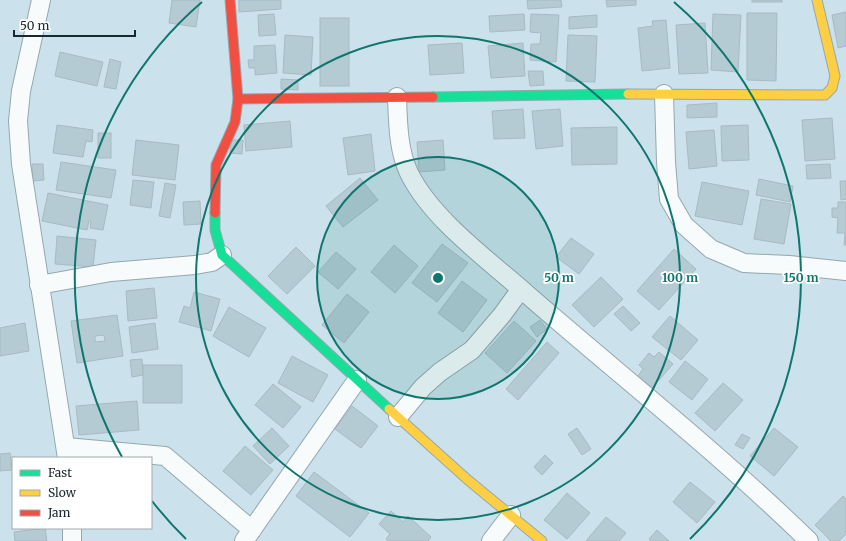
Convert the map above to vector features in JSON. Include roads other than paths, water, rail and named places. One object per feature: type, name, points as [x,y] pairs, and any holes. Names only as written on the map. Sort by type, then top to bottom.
[{"type":"street","points":[[41,0],[23,84],[18,121],[21,164],[67,452],[165,456],[248,535],[357,380]]},
{"type":"street","points":[[230,0],[238,99],[235,122],[216,166],[215,230],[222,255],[468,480],[542,541]]},
{"type":"street","points":[[238,99],[664,94],[825,95],[832,88],[835,76],[817,0]]},
{"type":"street","points":[[664,94],[666,162],[669,199],[684,225],[711,249],[744,263],[789,265],[846,271]]},
{"type":"street","points":[[397,97],[399,139],[409,173],[436,214],[771,504],[809,541]]},
{"type":"street","points":[[40,285],[111,272],[195,265],[212,262],[222,255]]},
{"type":"street","points":[[398,417],[423,387],[440,372],[472,350],[502,315],[521,289]]},
{"type":"street","points":[[491,541],[511,516]]},
{"type":"street","points":[[72,529],[72,541]]}]
